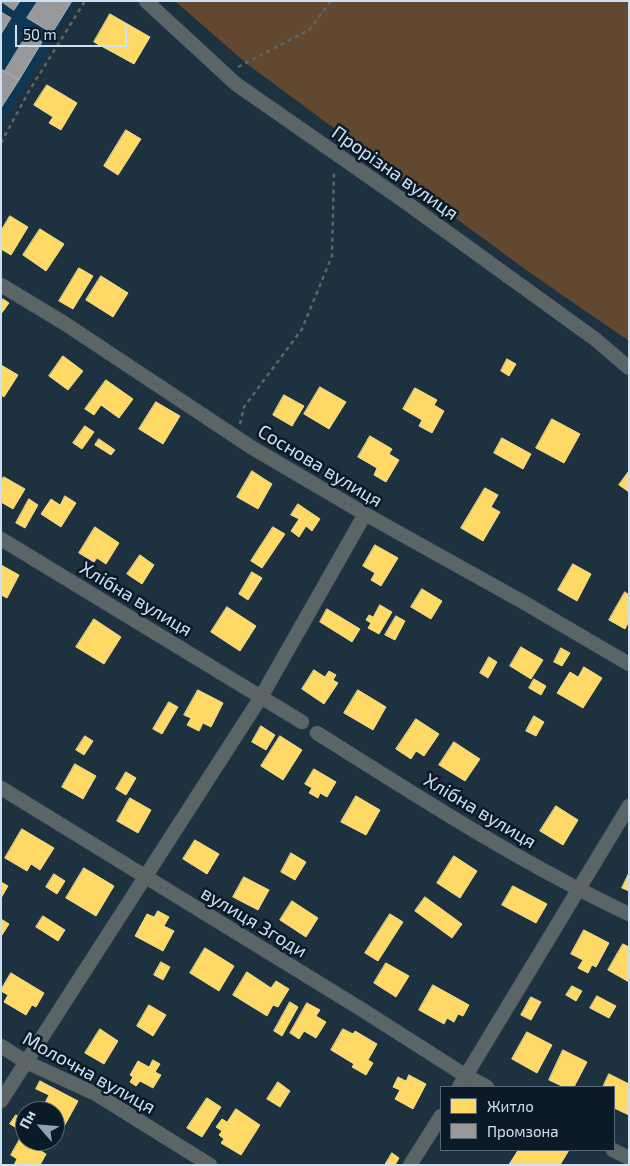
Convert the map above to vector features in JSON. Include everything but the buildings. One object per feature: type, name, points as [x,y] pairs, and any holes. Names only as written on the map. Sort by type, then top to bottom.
[{"type":"street","name":"Прорізна вулиця","points":[[146,1],[224,74],[595,339],[629,368]]},
{"type":"street","name":"Соснова вулиця","points":[[1,285],[64,323],[237,438],[365,514],[523,602],[629,664]]},
{"type":"street","points":[[1,1101],[261,697],[365,514]]},
{"type":"street","name":"Хлібна вулиця","points":[[1,539],[302,722]]},
{"type":"street","name":"Хлібна вулиця","points":[[317,733],[448,816],[578,890],[629,914]]},
{"type":"street","name":"вулиця Згоди","points":[[1,788],[361,1009],[463,1082],[482,1086]]},
{"type":"street","points":[[463,1082],[629,806]]},
{"type":"street","name":"Молочна вулиця","points":[[1,1046],[26,1062],[96,1094],[210,1165]]},
{"type":"street","points":[[410,1165],[440,1118]]},
{"type":"street","points":[[615,1151],[629,1158]]},
{"type":"path","points":[[1,143],[29,91],[85,1]]},
{"type":"path","points":[[224,74],[309,30],[331,1]]},
{"type":"path","points":[[237,438],[244,407],[302,329],[332,256],[335,153]]},
{"type":"shaded area","points":[[1,1],[76,1],[1,126]]},
{"type":"shaded area","points":[[175,1],[629,1],[629,341],[526,270],[247,64]]}]
